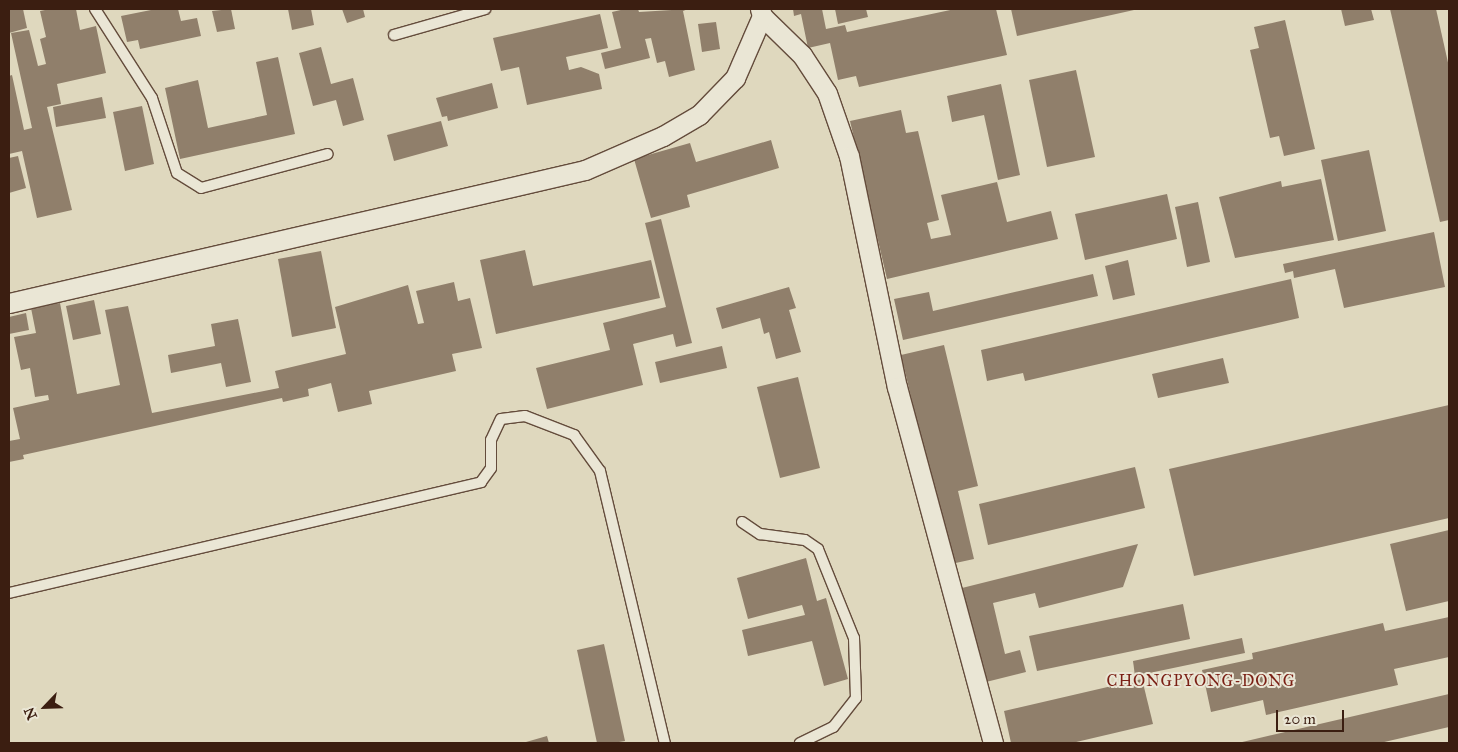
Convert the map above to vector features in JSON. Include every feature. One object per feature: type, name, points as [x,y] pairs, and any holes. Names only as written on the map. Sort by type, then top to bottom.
[{"type":"street","points":[[9,303],[585,170],[663,136],[699,115],[735,78],[761,12],[802,55],[827,93],[849,156],[897,386],[992,743]]},
{"type":"lane","points":[[95,9],[152,98],[176,173],[201,188],[328,154]]},
{"type":"lane","points":[[394,35],[485,9]]},
{"type":"lane","points":[[9,593],[481,482],[491,468],[491,440],[501,419],[525,416],[574,435],[600,471],[665,743]]},
{"type":"lane","points":[[742,522],[760,534],[805,540],[818,549],[854,638],[856,698],[833,726],[800,743]]},
{"type":"building","points":[[9,9],[23,9],[27,28],[9,33]]},
{"type":"building","points":[[76,9],[80,30],[96,26],[106,73],[57,84],[61,104],[47,107],[72,210],[37,218],[22,151],[9,154],[9,76],[12,75],[24,130],[32,128],[11,33],[29,30],[38,66],[46,64],[40,39],[46,37],[40,11]]},
{"type":"building","points":[[156,9],[178,9],[181,21],[197,18],[201,36],[140,49],[138,40],[127,42],[121,16]]},
{"type":"building","points":[[231,9],[235,29],[217,32],[212,11]]},
{"type":"building","points":[[288,9],[311,9],[314,25],[292,30]]},
{"type":"building","points":[[342,9],[363,9],[365,17],[347,23]]},
{"type":"building","points":[[638,9],[639,12],[688,9],[683,11],[695,70],[669,77],[665,61],[657,63],[651,38],[645,39],[650,58],[605,69],[601,53],[621,48],[612,12]]},
{"type":"building","points":[[793,9],[822,9],[826,29],[845,25],[847,32],[955,9],[996,9],[1007,55],[859,87],[856,76],[838,80],[830,43],[808,48],[801,14],[794,16]]},
{"type":"building","points":[[835,9],[866,9],[868,17],[838,24]]},
{"type":"building","points":[[1011,9],[1134,9],[1134,10],[1017,36]]},
{"type":"building","points":[[1341,9],[1371,9],[1374,20],[1345,26]]},
{"type":"building","points":[[1390,9],[1436,9],[1449,67],[1449,220],[1440,222]]},
{"type":"building","points":[[600,14],[608,48],[566,57],[569,70],[581,67],[599,74],[602,89],[527,105],[519,67],[501,71],[493,38]]},
{"type":"building","points":[[1285,20],[1315,149],[1284,156],[1279,136],[1270,138],[1250,50],[1259,48],[1254,27]]},
{"type":"building","points":[[716,22],[720,49],[702,52],[698,24]]},
{"type":"building","points":[[321,47],[331,84],[353,78],[364,120],[343,126],[336,100],[313,106],[299,53]]},
{"type":"building","points":[[278,57],[295,134],[180,159],[165,88],[198,80],[208,128],[267,115],[256,62]]},
{"type":"building","points":[[1076,70],[1095,157],[1047,167],[1029,80]]},
{"type":"building","points":[[492,83],[498,108],[448,121],[447,116],[442,117],[436,98]]},
{"type":"building","points":[[1001,84],[1020,175],[998,180],[984,115],[952,122],[947,96]]},
{"type":"building","points":[[102,97],[106,118],[56,127],[53,107]]},
{"type":"building","points":[[142,106],[154,164],[125,171],[113,112]]},
{"type":"building","points":[[901,110],[906,133],[918,131],[939,220],[927,223],[931,239],[951,235],[941,195],[997,182],[1007,222],[1051,211],[1058,239],[887,279],[850,121]]},
{"type":"building","points":[[441,121],[448,146],[394,161],[387,135]]},
{"type":"building","points":[[771,140],[779,168],[687,195],[690,207],[651,218],[634,159],[690,143],[696,162]]},
{"type":"building","points":[[1369,150],[1386,231],[1338,241],[1321,160]]},
{"type":"building","points":[[18,156],[26,188],[9,193],[9,158]]},
{"type":"building","points":[[1321,179],[1334,240],[1235,258],[1219,197],[1281,181],[1282,187]]},
{"type":"building","points":[[1167,194],[1177,239],[1085,260],[1075,214]]},
{"type":"building","points":[[1198,202],[1210,262],[1187,267],[1175,207]]},
{"type":"building","points":[[661,219],[692,343],[676,347],[673,334],[633,344],[643,385],[547,409],[536,368],[610,350],[603,323],[666,307],[645,223]]},
{"type":"building","points":[[1434,232],[1445,287],[1344,308],[1335,269],[1294,278],[1293,271],[1285,273],[1283,264]]},
{"type":"building","points":[[525,250],[533,286],[651,260],[660,298],[496,334],[480,260]]},
{"type":"building","points":[[321,251],[336,328],[292,337],[278,259]]},
{"type":"building","points":[[1128,260],[1135,295],[1113,300],[1105,266]]},
{"type":"building","points":[[1093,274],[1098,296],[903,340],[894,299],[929,292],[933,311]]},
{"type":"building","points":[[1291,279],[1299,318],[1025,381],[1023,373],[987,381],[981,350]]},
{"type":"building","points":[[454,282],[458,301],[470,298],[482,348],[452,354],[456,371],[369,391],[372,404],[338,412],[331,383],[308,389],[309,396],[283,402],[282,398],[23,455],[24,459],[9,462],[9,441],[20,439],[13,408],[49,400],[48,395],[35,397],[30,368],[21,370],[14,337],[36,333],[31,308],[60,303],[77,394],[120,385],[105,310],[128,306],[152,413],[279,388],[275,371],[346,354],[335,307],[408,285],[418,324],[424,323],[416,291]]},
{"type":"building","points":[[789,287],[796,308],[789,310],[801,352],[776,359],[769,332],[764,334],[760,318],[722,329],[716,308]]},
{"type":"building","points":[[94,300],[101,334],[73,340],[66,306]]},
{"type":"building","points":[[26,313],[29,330],[9,334],[9,317]]},
{"type":"building","points":[[238,319],[251,382],[226,387],[221,363],[171,373],[168,355],[215,346],[211,324]]},
{"type":"building","points":[[944,345],[978,486],[958,491],[974,559],[951,564],[901,355]]},
{"type":"building","points":[[722,346],[727,368],[660,383],[655,362]]},
{"type":"building","points":[[1223,358],[1229,383],[1158,398],[1152,374]]},
{"type":"building","points":[[798,377],[820,468],[780,478],[757,387]]},
{"type":"building","points":[[1449,405],[1449,518],[1194,576],[1169,469]]},
{"type":"building","points":[[1135,467],[1145,508],[988,545],[979,504]]},
{"type":"building","points":[[1449,530],[1449,601],[1406,611],[1390,544]]},
{"type":"building","points":[[1138,544],[1123,587],[1039,608],[1035,593],[993,603],[1005,654],[1020,650],[1026,672],[986,682],[962,588]]},
{"type":"building","points":[[806,558],[817,601],[826,598],[848,679],[824,686],[812,641],[748,656],[742,630],[805,615],[802,605],[748,619],[737,578]]},
{"type":"building","points":[[1183,604],[1190,639],[1037,671],[1029,636]]},
{"type":"building","points":[[1449,617],[1449,657],[1394,669],[1398,685],[1266,715],[1263,700],[1211,712],[1202,670],[1253,659],[1252,653],[1383,623],[1385,631]]},
{"type":"building","points":[[1242,638],[1245,653],[1135,676],[1133,661]]},
{"type":"building","points":[[604,644],[625,741],[613,743],[597,743],[577,650]]},
{"type":"building","points":[[1142,679],[1153,724],[1072,743],[1011,743],[1004,711]]},
{"type":"building","points":[[1449,694],[1449,727],[1380,743],[1238,743]]},
{"type":"building","points":[[547,736],[549,743],[526,743],[526,742]]},
{"type":"district","name":"CHONGPYONG-DONG","points":[[1201,681]]}]
